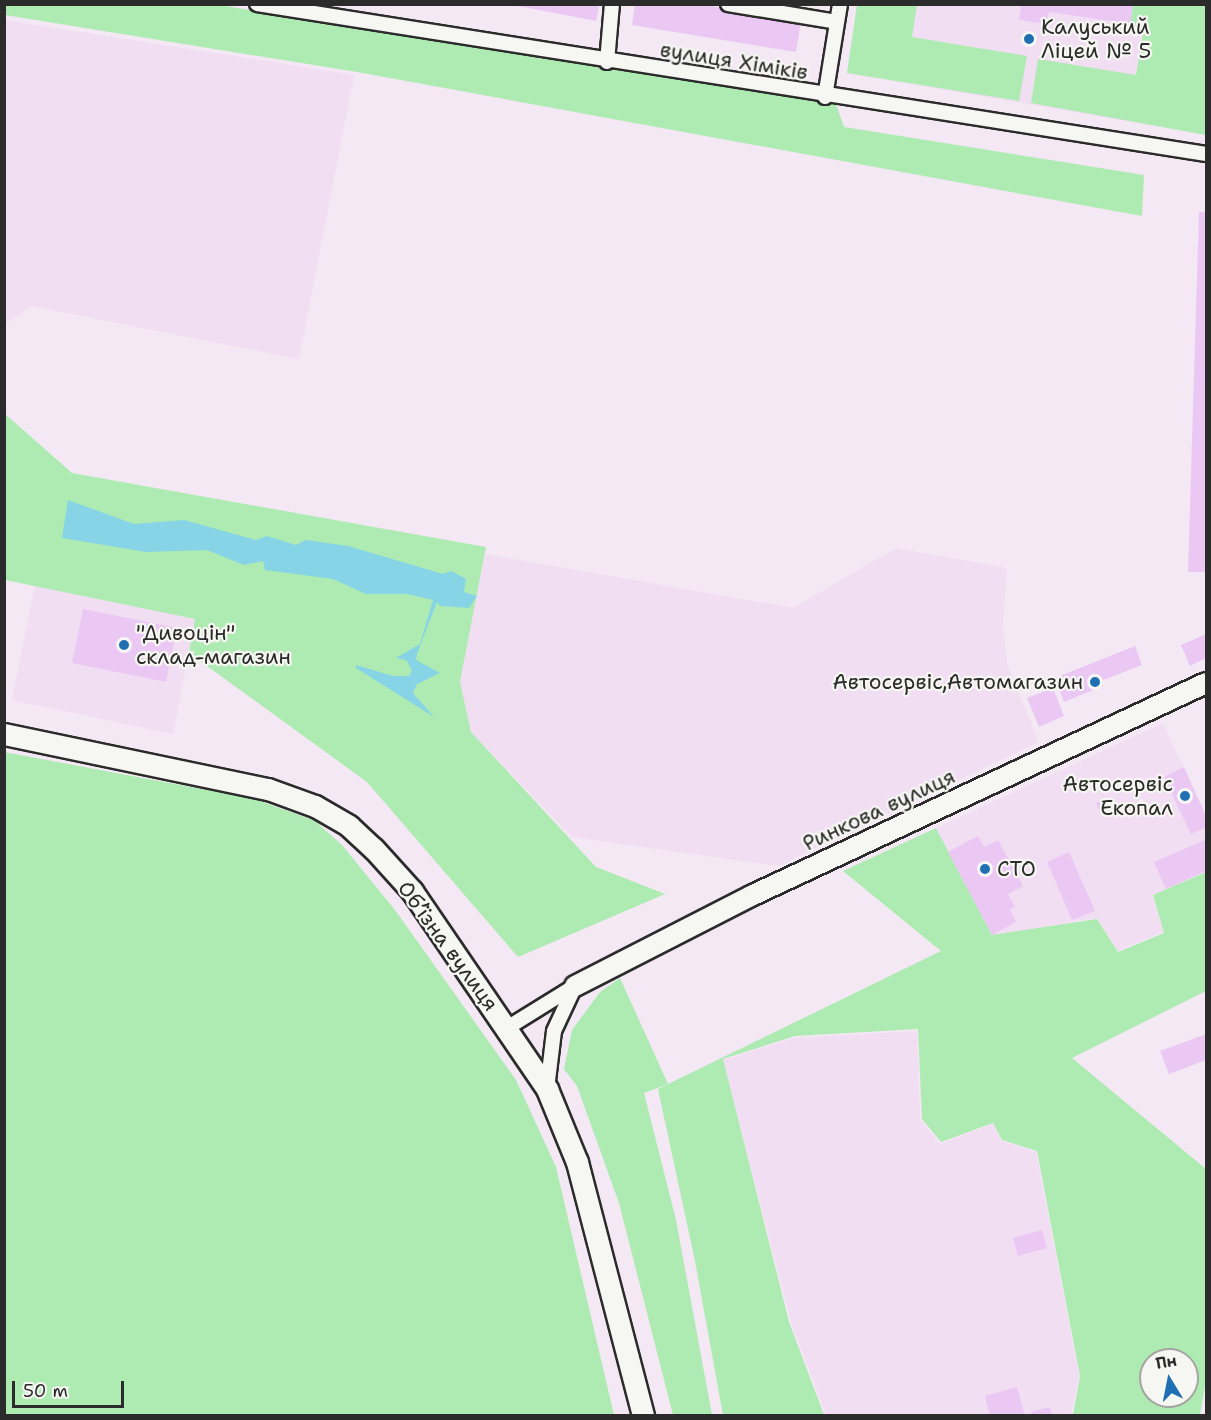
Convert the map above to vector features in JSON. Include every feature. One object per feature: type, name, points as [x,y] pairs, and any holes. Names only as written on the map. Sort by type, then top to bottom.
[{"type":"main road","name":"Ринкова вулиця","points":[[575,986],[753,895],[1206,683]]},
{"type":"main road","name":"Обʼїзна вулиця","points":[[4,734],[268,789],[315,806],[349,826],[412,891],[547,1089],[577,1162],[643,1416]]},
{"type":"street","name":"вулиця Хіміків","points":[[256,4],[825,97],[1206,154]]},
{"type":"street","points":[[607,62],[612,4]]},
{"type":"street","points":[[728,4],[837,22]]},
{"type":"street","points":[[825,97],[840,4]]},
{"type":"street","points":[[547,1089],[554,1031],[575,986]]},
{"type":"street","name":"Ринкова вулиця","points":[[507,1028],[575,986]]},
{"type":"shaded area","name":"Калуський Ліцей № 5","points":[[857,5],[1206,5],[1206,108],[1202,134],[847,73]]},
{"type":"shaded area","points":[[4,20],[354,75],[299,359],[32,306],[5,324]]},
{"type":"shaded area","points":[[896,548],[1007,568],[1003,624],[1007,664],[1039,742],[778,866],[572,837],[471,732],[460,682],[485,554],[793,608]]},
{"type":"shaded area","points":[[35,586],[195,619],[173,734],[12,700]]},
{"type":"shaded area","points":[[1163,723],[1206,816],[1206,871],[1152,895],[1163,932],[1118,951],[1097,918],[992,935],[936,828]]},
{"type":"shaded area","points":[[917,1031],[920,1120],[940,1144],[993,1124],[1001,1141],[1036,1152],[1079,1376],[1071,1415],[826,1415],[791,1322],[723,1060],[795,1038]]},
{"type":"green space","points":[[4,5],[219,5],[836,104],[844,127],[1144,175],[1142,216],[357,72],[5,15]]},
{"type":"green space","points":[[857,5],[917,5],[912,37],[1027,56],[1019,101],[847,73]]},
{"type":"green space","points":[[1133,5],[1206,5],[1206,135],[1031,103],[1038,59],[1136,75],[1144,27],[1130,24]]},
{"type":"green space","points":[[4,413],[72,473],[486,547],[460,682],[471,732],[596,867],[665,894],[518,957],[367,782],[189,653],[195,619],[5,580]]},
{"type":"green space","points":[[4,752],[255,799],[315,821],[342,845],[395,910],[516,1080],[556,1167],[614,1415],[5,1415]]},
{"type":"green space","points":[[936,828],[992,935],[1097,919],[1118,952],[1164,933],[1153,895],[1206,872],[1206,991],[1072,1058],[1206,1169],[1206,1380],[1200,1415],[1073,1415],[1080,1376],[1037,1151],[1002,1140],[993,1123],[941,1142],[922,1119],[918,1029],[795,1036],[723,1059],[789,1322],[824,1415],[723,1415],[695,1261],[658,1089],[941,951],[843,871]]},
{"type":"green space","points":[[620,978],[668,1084],[644,1093],[676,1220],[712,1415],[673,1415],[619,1203],[577,1086],[564,1069],[572,1030],[600,992]]},
{"type":"water","points":[[68,500],[134,524],[184,520],[256,540],[267,536],[296,545],[306,540],[348,546],[443,574],[451,571],[466,579],[464,592],[477,596],[469,608],[440,606],[437,602],[417,654],[416,660],[440,673],[417,684],[413,693],[434,717],[356,668],[356,665],[393,676],[409,676],[412,670],[406,660],[396,658],[420,644],[433,600],[407,594],[366,594],[333,579],[265,570],[263,561],[244,565],[207,550],[146,552],[62,538]]},
{"type":"building","points":[[635,4],[699,4],[801,21],[796,52],[632,25]]},
{"type":"building","points":[[1015,4],[1133,4],[1130,24],[1049,12],[1046,24],[1019,20],[1021,7]]},
{"type":"building","points":[[513,5],[599,5],[596,21]]},
{"type":"building","points":[[1199,212],[1206,212],[1206,572],[1188,572]]},
{"type":"building","name":"\"Дивоцін\" склад-магазин","points":[[83,609],[177,628],[166,682],[72,663]]},
{"type":"building","points":[[1206,634],[1206,658],[1190,666],[1181,645]]},
{"type":"building","points":[[1135,646],[1142,665],[1101,681],[1103,686],[1064,702],[1055,678]]},
{"type":"building","points":[[1053,688],[1064,716],[1039,727],[1027,698]]},
{"type":"building","name":"Автосервіс Екопал","points":[[1184,767],[1206,816],[1206,827],[1191,834],[1164,777]]},
{"type":"building","points":[[1107,798],[1111,808],[1100,812],[1096,803]]},
{"type":"building","name":"СТО","points":[[978,836],[984,847],[998,840],[1023,886],[1008,894],[1015,907],[1010,909],[1016,922],[992,935],[948,852]]},
{"type":"building","points":[[1205,840],[1206,871],[1166,889],[1154,862]]},
{"type":"building","points":[[1069,852],[1095,911],[1072,920],[1047,862]]},
{"type":"building","points":[[1206,1034],[1206,1060],[1169,1074],[1160,1051]]},
{"type":"building","points":[[1042,1230],[1047,1248],[1018,1256],[1013,1238]]},
{"type":"building","points":[[1017,1387],[1025,1416],[990,1416],[985,1396]]},
{"type":"building","points":[[1050,1407],[1052,1416],[1032,1416],[1031,1412]]},
{"type":"place","name":"Калуський Ліцей № 5","points":[[1029,39]]},
{"type":"place","name":"\"Дивоцін\" склад-магазин","points":[[124,645]]},
{"type":"place","name":"Автосервіс,Автомагазин","points":[[1095,682]]},
{"type":"place","name":"Автосервіс Екопал","points":[[1185,796]]},
{"type":"place","name":"СТО","points":[[985,869]]}]
